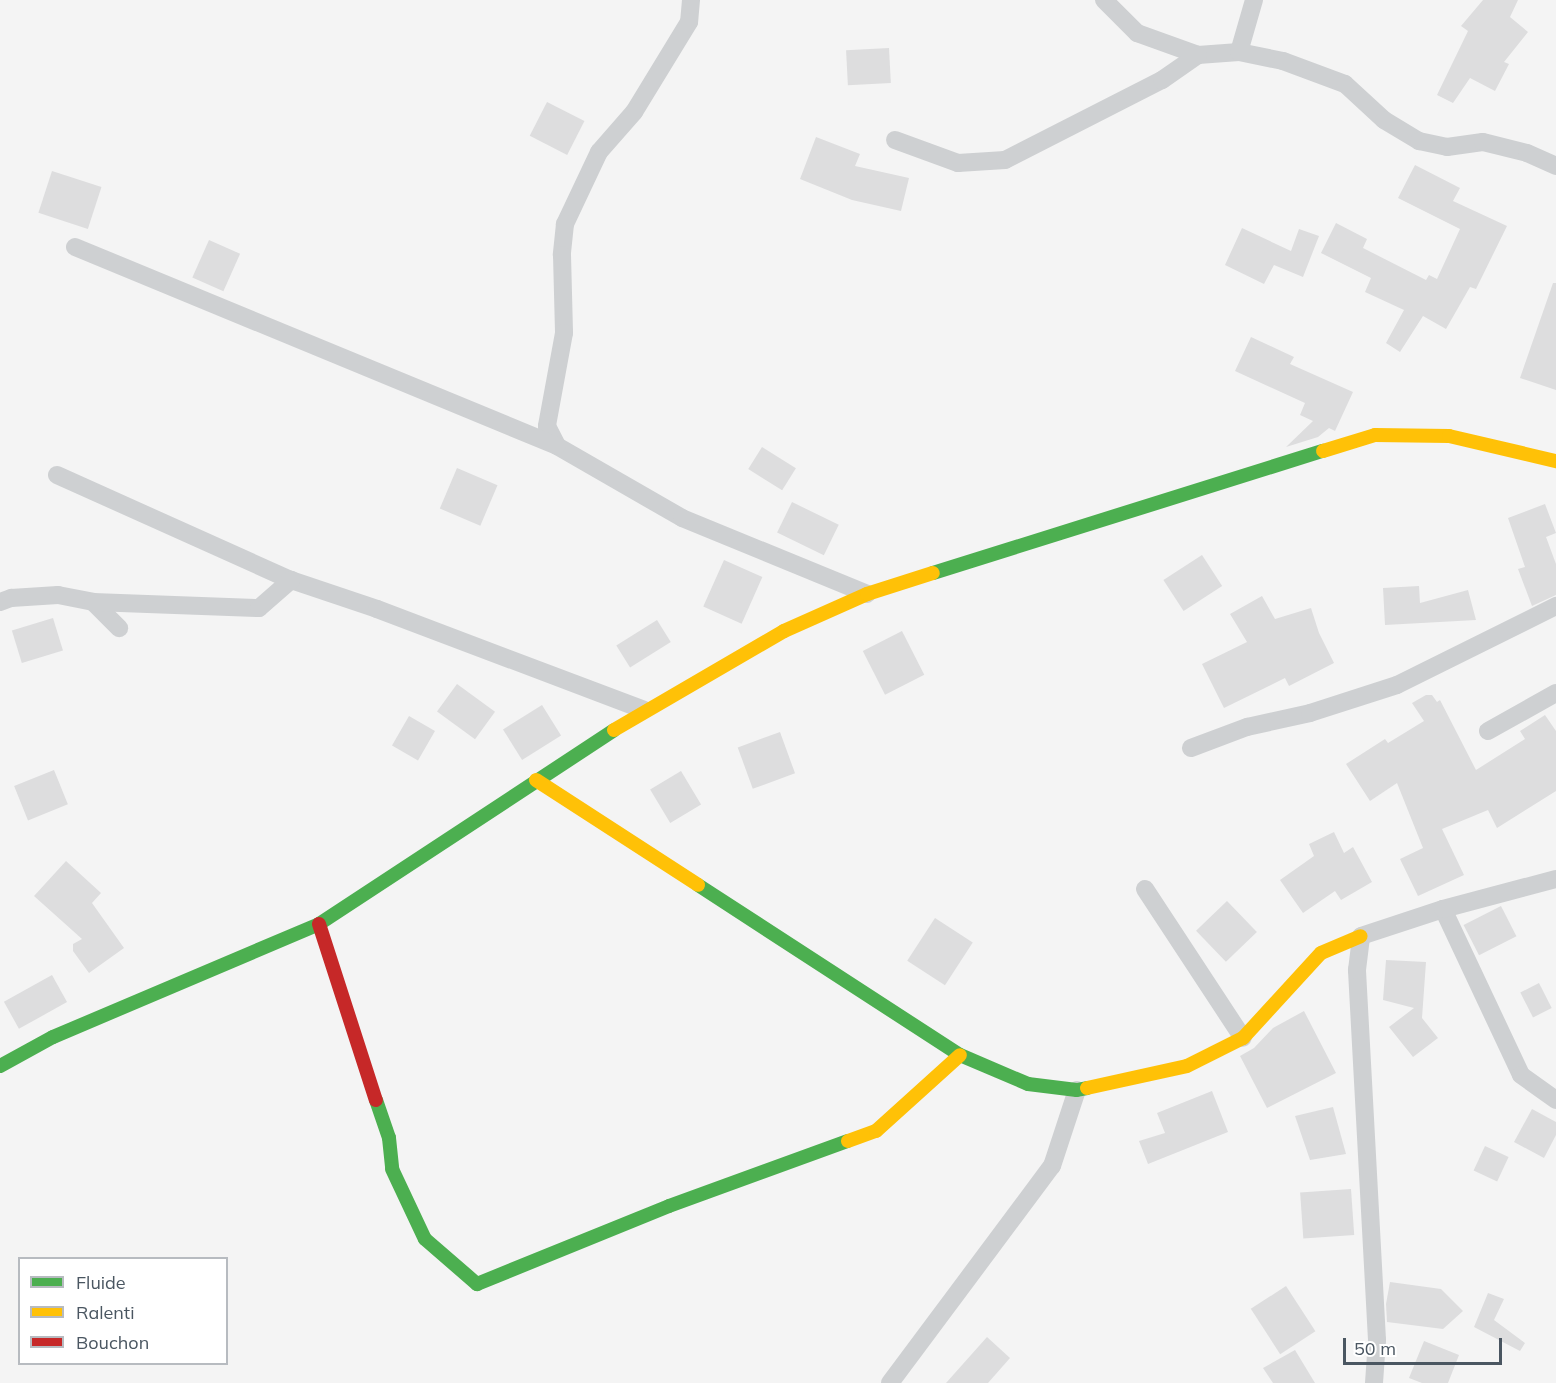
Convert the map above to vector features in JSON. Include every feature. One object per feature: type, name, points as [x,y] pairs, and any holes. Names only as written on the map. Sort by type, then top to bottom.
[{"type":"street","points":[[557,446],[548,426],[564,333],[562,255],[565,224],[599,152],[634,112],[688,22],[691,0]]},
{"type":"street","points":[[1104,0],[1137,33],[1198,55],[1239,52],[1283,61],[1345,84],[1384,120],[1419,141],[1447,147],[1483,142],[1527,153],[1556,166]]},
{"type":"street","points":[[1239,52],[1254,0]]},
{"type":"street","points":[[895,140],[958,163],[1005,160],[1162,80],[1198,55]]},
{"type":"street","points":[[75,247],[557,446],[682,519],[867,594]]},
{"type":"street","points":[[0,1066],[52,1037],[319,924],[644,710],[784,631],[867,594],[1375,435],[1449,436],[1556,461]]},
{"type":"street","points":[[57,475],[291,580],[388,613],[644,710]]},
{"type":"street","points":[[0,602],[11,598],[58,595],[93,602],[259,608],[291,580]]},
{"type":"street","points":[[93,602],[118,628]]},
{"type":"street","points":[[1191,748],[1247,727],[1310,713],[1397,685],[1556,606]]},
{"type":"street","points":[[1488,731],[1556,693]]},
{"type":"street","points":[[536,780],[960,1055],[1028,1084],[1077,1090],[1187,1066],[1243,1038],[1321,953],[1361,936],[1443,909],[1556,879]]},
{"type":"street","points":[[1145,889],[1243,1038]]},
{"type":"street","points":[[1443,909],[1521,1075],[1556,1100]]},
{"type":"street","points":[[319,924],[390,1138],[392,1169],[425,1239],[477,1284],[669,1206],[876,1131],[960,1055]]},
{"type":"street","points":[[1361,936],[1357,970],[1377,1340],[1374,1383]]},
{"type":"street","points":[[890,1383],[1052,1166],[1077,1090]]},
{"type":"building","points":[[1483,0],[1518,0],[1510,17],[1528,32],[1504,62],[1509,64],[1495,91],[1470,78],[1453,103],[1437,95],[1468,31],[1461,26]]},
{"type":"building","points":[[889,48],[891,83],[848,85],[846,50]]},
{"type":"building","points":[[547,102],[584,121],[567,155],[530,136]]},
{"type":"building","points":[[816,137],[860,154],[855,166],[909,178],[901,211],[852,200],[800,179]]},
{"type":"building","points":[[1415,165],[1460,188],[1453,201],[1507,226],[1476,289],[1470,287],[1446,329],[1423,316],[1400,352],[1386,343],[1404,310],[1365,292],[1371,278],[1321,253],[1336,223],[1367,239],[1363,248],[1426,280],[1429,275],[1437,279],[1460,229],[1398,198]]},
{"type":"building","points":[[52,171],[101,187],[88,229],[38,213]]},
{"type":"building","points":[[1242,228],[1291,251],[1299,229],[1319,236],[1303,277],[1274,265],[1264,284],[1225,265]]},
{"type":"building","points":[[209,240],[240,254],[223,291],[192,277]]},
{"type":"building","points":[[1553,283],[1556,283],[1556,390],[1520,378]]},
{"type":"building","points":[[1251,337],[1294,357],[1290,364],[1353,392],[1335,431],[1329,428],[1318,437],[1286,447],[1313,421],[1300,415],[1305,403],[1235,371]]},
{"type":"building","points":[[762,447],[796,468],[782,490],[748,469]]},
{"type":"building","points":[[457,468],[498,485],[480,526],[440,509]]},
{"type":"building","points":[[792,502],[839,525],[824,555],[777,533]]},
{"type":"building","points":[[1545,504],[1556,533],[1546,537],[1556,564],[1556,595],[1532,606],[1518,569],[1525,567],[1508,518]]},
{"type":"building","points":[[1202,555],[1222,586],[1184,611],[1163,580]]},
{"type":"building","points":[[724,560],[762,577],[742,624],[703,607]]},
{"type":"building","points":[[1419,586],[1420,603],[1468,590],[1476,620],[1385,625],[1383,588]]},
{"type":"building","points":[[1262,596],[1275,619],[1311,608],[1319,633],[1334,663],[1289,686],[1285,678],[1224,708],[1202,664],[1247,642],[1230,614]]},
{"type":"building","points":[[53,618],[63,651],[22,663],[12,631]]},
{"type":"building","points":[[657,620],[671,642],[630,667],[616,645]]},
{"type":"building","points":[[902,631],[924,675],[885,695],[863,651]]},
{"type":"building","points":[[457,684],[495,712],[475,739],[437,712]]},
{"type":"building","points":[[1426,695],[1432,695],[1437,702],[1440,700],[1476,770],[1525,739],[1520,731],[1545,715],[1556,731],[1556,791],[1497,828],[1488,810],[1442,829],[1464,875],[1418,896],[1400,859],[1423,848],[1397,783],[1370,801],[1346,764],[1385,739],[1388,743],[1424,721],[1412,703]]},
{"type":"building","points":[[542,705],[561,736],[522,760],[503,729]]},
{"type":"building","points":[[409,716],[435,731],[418,760],[392,745]]},
{"type":"building","points":[[780,732],[795,773],[753,789],[738,747]]},
{"type":"building","points":[[54,770],[68,804],[28,820],[14,786]]},
{"type":"building","points":[[681,771],[701,804],[670,823],[650,790]]},
{"type":"building","points":[[1334,832],[1344,853],[1353,847],[1372,882],[1341,900],[1335,891],[1303,913],[1280,880],[1314,856],[1309,844]]},
{"type":"building","points":[[66,861],[101,893],[92,903],[124,948],[89,973],[73,951],[73,944],[82,939],[34,896]]},
{"type":"building","points":[[1227,901],[1257,932],[1226,962],[1196,931]]},
{"type":"building","points":[[1501,906],[1516,936],[1479,955],[1464,925]]},
{"type":"building","points":[[935,918],[973,943],[945,985],[907,961]]},
{"type":"building","points":[[1386,960],[1426,962],[1422,1018],[1438,1038],[1413,1057],[1389,1027],[1414,1008],[1383,1000]]},
{"type":"building","points":[[52,975],[67,1002],[19,1029],[4,1002]]},
{"type":"building","points":[[1539,983],[1552,1008],[1533,1017],[1520,993]]},
{"type":"building","points":[[1304,1011],[1336,1073],[1267,1108],[1240,1056],[1254,1048],[1273,1028]]},
{"type":"building","points":[[1212,1091],[1228,1132],[1148,1164],[1139,1141],[1165,1133],[1157,1113]]},
{"type":"building","points":[[1333,1107],[1346,1154],[1310,1160],[1295,1116]]},
{"type":"building","points":[[1532,1109],[1556,1122],[1556,1135],[1544,1158],[1514,1142]]},
{"type":"building","points":[[1485,1146],[1509,1157],[1497,1181],[1474,1170]]},
{"type":"building","points":[[1351,1189],[1354,1235],[1303,1238],[1300,1193]]},
{"type":"building","points":[[1390,1282],[1441,1289],[1463,1311],[1443,1329],[1387,1322],[1386,1304]]},
{"type":"building","points":[[1286,1286],[1315,1331],[1280,1354],[1251,1309]]},
{"type":"building","points":[[1488,1293],[1504,1299],[1494,1320],[1525,1343],[1520,1351],[1474,1327]]},
{"type":"building","points":[[987,1337],[1010,1358],[988,1383],[946,1383]]},
{"type":"building","points":[[1424,1341],[1459,1355],[1448,1383],[1422,1383],[1409,1378]]},
{"type":"building","points":[[1295,1350],[1315,1383],[1273,1383],[1263,1368]]},
{"type":"traffic: fast","points":[[933,573],[1323,451]]},
{"type":"traffic: fast","points":[[0,1066],[53,1037],[319,924],[614,730]]},
{"type":"traffic: fast","points":[[698,885],[960,1055],[1028,1084],[1077,1090],[1087,1088]]},
{"type":"traffic: fast","points":[[376,1100],[389,1138],[392,1169],[425,1239],[477,1284],[669,1206],[848,1141]]},
{"type":"traffic: slow","points":[[1323,451],[1375,435],[1449,436],[1556,461]]},
{"type":"traffic: slow","points":[[614,730],[784,631],[867,594],[933,573]]},
{"type":"traffic: slow","points":[[536,780],[698,885]]},
{"type":"traffic: slow","points":[[1087,1088],[1187,1066],[1243,1038],[1321,953],[1361,936]]},
{"type":"traffic: slow","points":[[848,1141],[876,1131],[960,1055]]},
{"type":"traffic: jam","points":[[319,924],[376,1100]]}]
